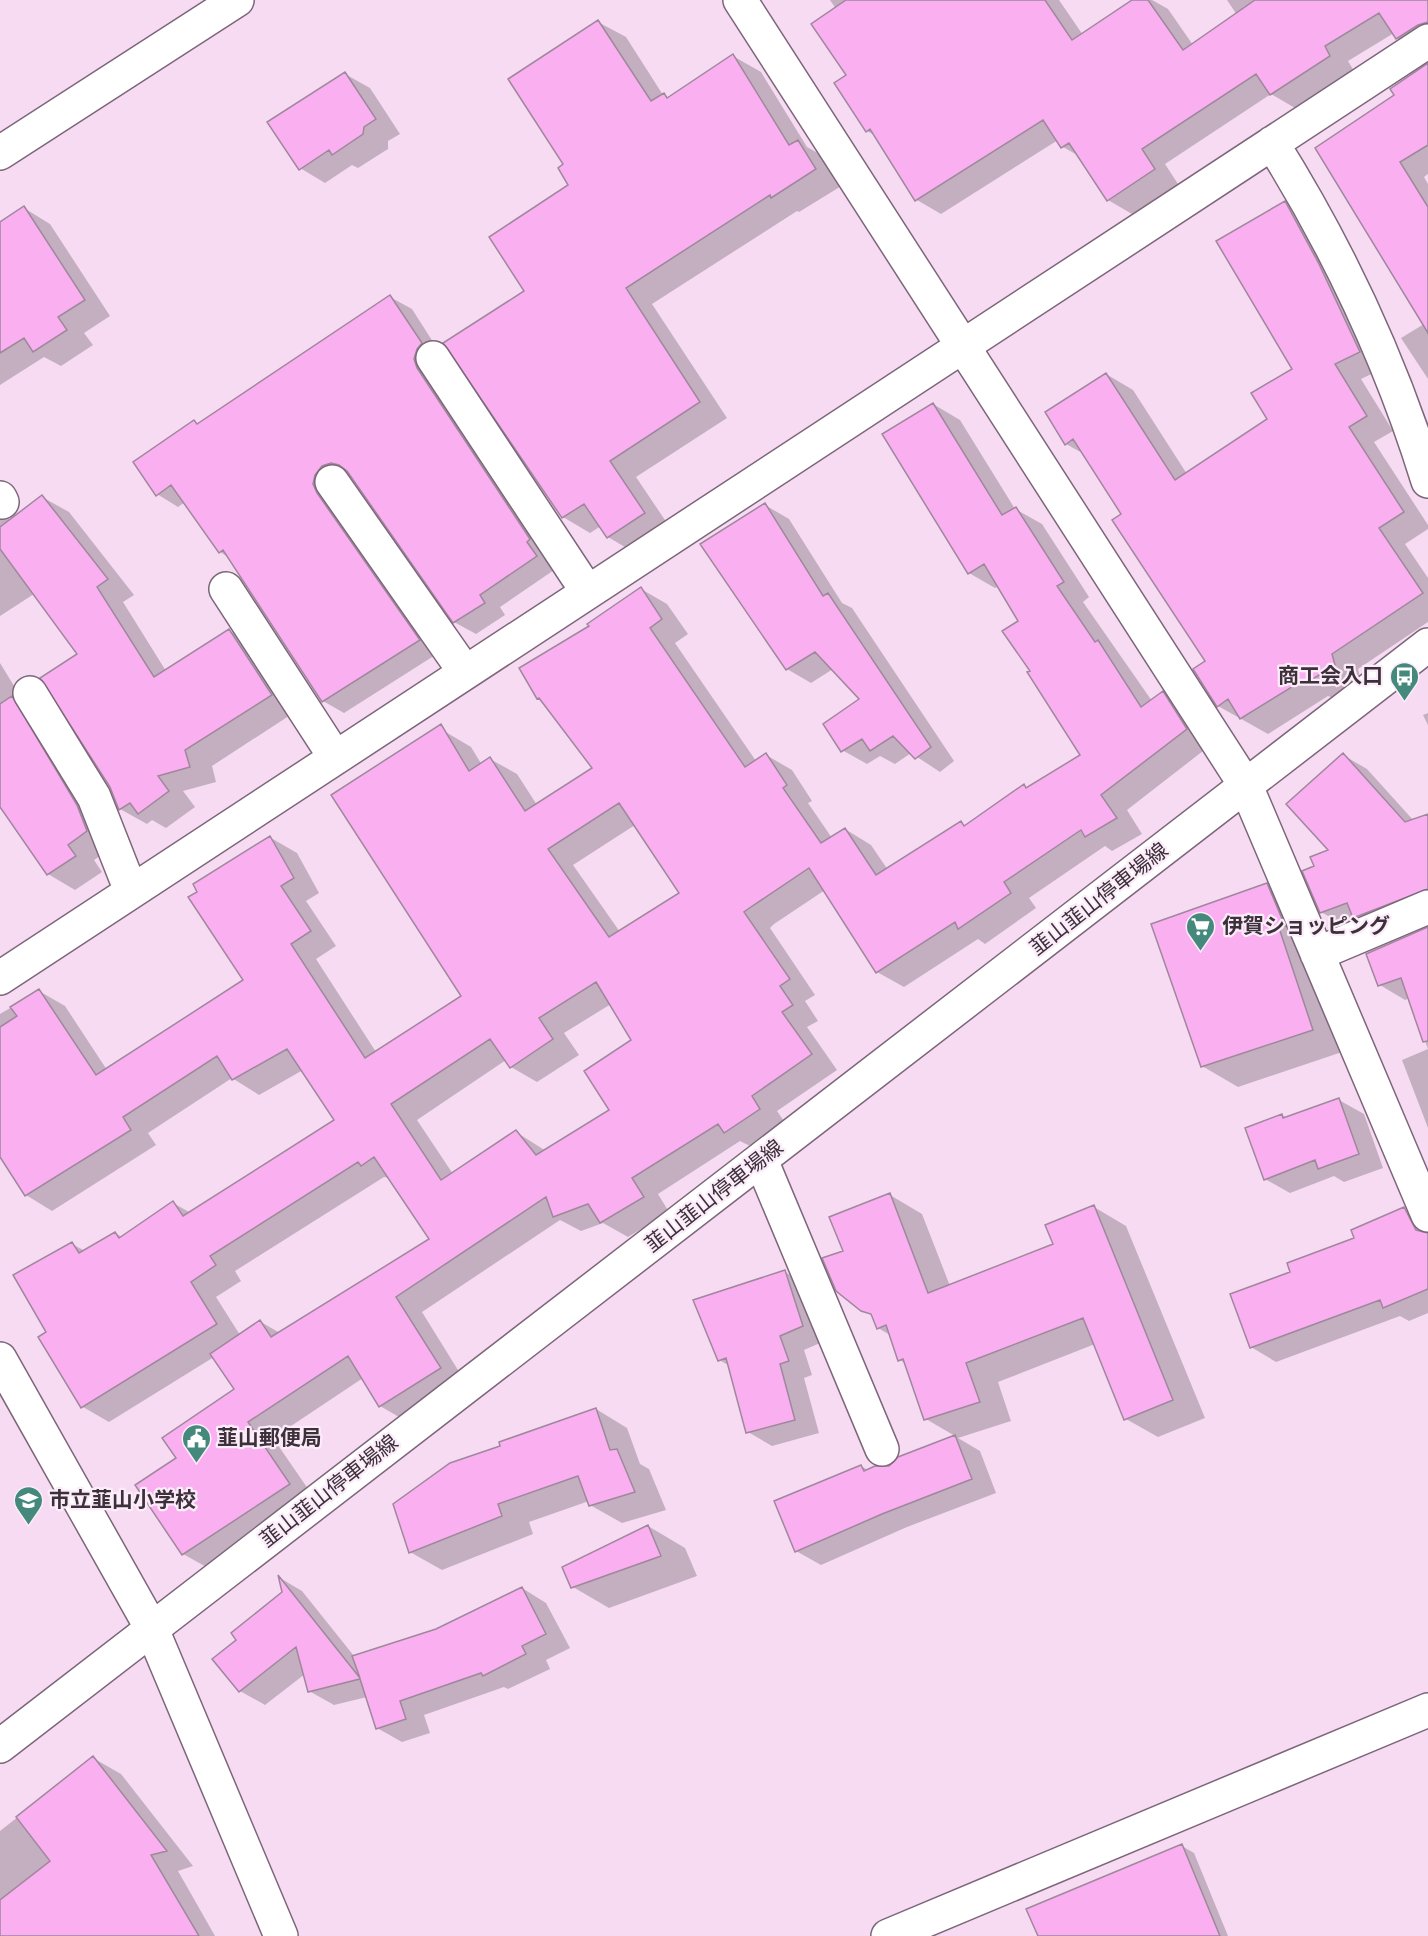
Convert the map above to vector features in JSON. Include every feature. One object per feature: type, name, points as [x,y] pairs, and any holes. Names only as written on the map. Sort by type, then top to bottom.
[{"type":"street","points":[[0,153],[237,0]]},
{"type":"street","points":[[740,0],[1246,786],[1428,1215]]},
{"type":"street","points":[[0,978],[1428,41]]},
{"type":"street","points":[[1272,143],[1326,232],[1357,295],[1383,353],[1428,481]]},
{"type":"street","points":[[434,358],[587,591]]},
{"type":"street","points":[[332,482],[465,672]]},
{"type":"street","points":[[226,589],[335,757]]},
{"type":"street","name":"韮山韮山停車場線","points":[[0,1746],[1428,645]]},
{"type":"street","points":[[30,693],[94,797],[131,891]]},
{"type":"street","points":[[1317,954],[1428,908]]},
{"type":"street","points":[[761,1160],[882,1449]]},
{"type":"street","points":[[0,1359],[152,1628],[281,1936]]},
{"type":"street","points":[[888,1936],[1428,1710]]},
{"type":"building","points":[[846,0],[1045,0],[1072,40],[1132,0],[1148,0],[1183,50],[1255,0],[1428,0],[1428,22],[1418,25],[1396,39],[1379,13],[1325,46],[1330,56],[1270,95],[1256,74],[1142,149],[1155,169],[1107,201],[1069,143],[1061,148],[1043,120],[915,201],[870,129],[866,132],[834,83],[846,75],[811,24]]},
{"type":"building","points":[[598,20],[651,101],[664,93],[667,98],[733,54],[789,145],[798,140],[816,169],[771,198],[770,195],[626,288],[700,402],[610,461],[645,513],[607,538],[584,504],[562,518],[443,343],[524,291],[489,237],[568,185],[558,168],[563,164],[508,79]]},
{"type":"building","points":[[1428,63],[1428,145],[1400,162],[1428,207],[1428,333],[1315,148],[1394,95],[1390,89]]},
{"type":"building","points":[[345,72],[376,119],[364,127],[363,134],[332,155],[329,150],[299,170],[267,122]]},
{"type":"building","points":[[1285,201],[1319,264],[1360,352],[1335,364],[1367,416],[1349,427],[1404,512],[1379,528],[1423,593],[1332,654],[1335,665],[1305,684],[1303,680],[1240,719],[1228,699],[1217,707],[1193,669],[1205,661],[1112,520],[1121,514],[1073,439],[1065,445],[1045,412],[1106,373],[1175,480],[1267,419],[1251,393],[1292,369],[1216,241]]},
{"type":"building","points":[[24,206],[85,300],[58,317],[67,330],[33,352],[24,338],[0,353],[0,222]]},
{"type":"building","points":[[390,295],[422,343],[414,359],[417,368],[530,539],[527,542],[537,556],[480,595],[485,603],[453,623],[347,471],[331,463],[322,466],[315,475],[313,484],[317,493],[420,640],[322,702],[223,550],[219,553],[171,485],[156,496],[133,462],[194,420],[197,424]]},
{"type":"building","points":[[933,403],[1002,515],[1016,507],[1064,582],[1057,586],[1095,642],[1098,640],[1141,707],[1163,691],[1187,729],[1101,795],[1117,818],[1085,837],[1081,830],[1004,882],[1011,893],[958,929],[955,922],[876,973],[809,868],[744,912],[790,979],[780,986],[793,1005],[782,1012],[812,1054],[752,1096],[760,1109],[724,1133],[718,1124],[632,1178],[644,1197],[600,1223],[588,1204],[553,1217],[546,1197],[396,1297],[441,1368],[379,1407],[348,1356],[248,1422],[290,1484],[182,1555],[135,1485],[176,1458],[162,1438],[234,1389],[210,1354],[260,1320],[271,1337],[429,1239],[374,1157],[361,1166],[358,1162],[210,1256],[216,1265],[191,1282],[217,1324],[81,1408],[38,1337],[46,1332],[13,1275],[72,1242],[79,1253],[115,1232],[119,1238],[173,1201],[183,1216],[334,1120],[287,1049],[232,1080],[217,1056],[123,1117],[131,1130],[25,1196],[0,1157],[0,1027],[17,1016],[10,1007],[39,989],[96,1075],[243,980],[188,897],[197,892],[193,884],[270,836],[294,878],[281,886],[311,931],[291,944],[365,1058],[461,996],[331,795],[441,724],[469,771],[490,757],[525,811],[592,768],[539,698],[537,699],[519,668],[589,626],[587,624],[641,587],[662,619],[650,628],[745,767],[766,753],[787,785],[783,788],[821,843],[845,828],[876,875],[961,821],[964,826],[1024,784],[1026,788],[1080,755],[1027,672],[1030,671],[1002,631],[1018,621],[984,564],[968,574],[882,434]],"holes":[[[619,803],[679,893],[609,937],[548,849]],[[596,982],[631,1040],[584,1071],[609,1110],[536,1155],[516,1130],[441,1180],[391,1104],[490,1039],[510,1068],[553,1039],[539,1018]]]},
{"type":"building","points":[[42,495],[108,579],[97,587],[154,677],[229,629],[272,695],[185,750],[190,767],[158,776],[169,791],[138,814],[130,803],[119,810],[110,787],[40,678],[77,654],[0,549],[0,527]]},
{"type":"building","points":[[765,503],[823,596],[828,593],[931,747],[915,759],[893,736],[870,751],[862,739],[841,752],[823,724],[859,699],[815,652],[786,670],[700,544]]},
{"type":"building","points":[[12,696],[77,805],[87,831],[68,845],[76,856],[47,875],[0,807],[0,704]]},
{"type":"building","points":[[1343,753],[1405,822],[1428,814],[1428,889],[1353,918],[1347,903],[1320,913],[1302,871],[1314,866],[1310,857],[1328,850],[1286,804]]},
{"type":"building","points":[[1267,883],[1285,926],[1279,928],[1313,1030],[1201,1067],[1151,924]]},
{"type":"building","points":[[1428,927],[1428,1041],[1423,1042],[1401,978],[1378,986],[1366,954]]},
{"type":"building","points":[[1339,1098],[1359,1154],[1318,1169],[1315,1160],[1264,1180],[1245,1128],[1282,1114],[1283,1118]]},
{"type":"building","points":[[890,1193],[928,1293],[1053,1244],[1045,1225],[1094,1205],[1173,1400],[1124,1420],[1083,1318],[966,1363],[980,1402],[924,1420],[903,1359],[898,1361],[886,1325],[877,1329],[871,1314],[861,1311],[836,1291],[822,1258],[843,1251],[829,1217]]},
{"type":"building","points":[[1404,1207],[1416,1230],[1428,1233],[1428,1289],[1383,1308],[1380,1300],[1250,1348],[1230,1294],[1290,1272],[1287,1263],[1354,1238],[1351,1230]]},
{"type":"building","points":[[785,1270],[803,1326],[780,1336],[789,1361],[780,1364],[795,1420],[746,1433],[726,1358],[718,1361],[693,1300]]},
{"type":"building","points":[[596,1408],[610,1450],[617,1449],[635,1492],[589,1506],[578,1476],[498,1504],[502,1516],[409,1553],[393,1504],[450,1463],[500,1446],[499,1442]]},
{"type":"building","points":[[955,1435],[972,1479],[882,1514],[795,1552],[774,1501],[861,1465],[864,1471],[875,1466],[889,1466],[898,1457]]},
{"type":"building","points":[[648,1525],[661,1556],[571,1588],[562,1567]]},
{"type":"building","points":[[278,1575],[360,1678],[352,1656],[436,1629],[522,1587],[546,1634],[522,1646],[526,1654],[483,1676],[481,1673],[400,1701],[406,1719],[376,1729],[360,1679],[308,1692],[296,1647],[239,1692],[212,1659],[236,1640],[231,1633],[282,1592]]},
{"type":"building","points":[[93,1756],[167,1851],[151,1855],[199,1936],[0,1936],[0,1900],[50,1861],[16,1817]]},
{"type":"building","points":[[1182,1844],[1220,1936],[1038,1936],[1026,1909]]},
{"type":"place","name":"商工会入口","points":[[1404,702]]},
{"type":"place","name":"伊賀ショッピング","points":[[1201,952]]},
{"type":"place","name":"韮山郵便局","points":[[196,1464]]},
{"type":"place","name":"市立韮山小学校","points":[[28,1526]]}]
